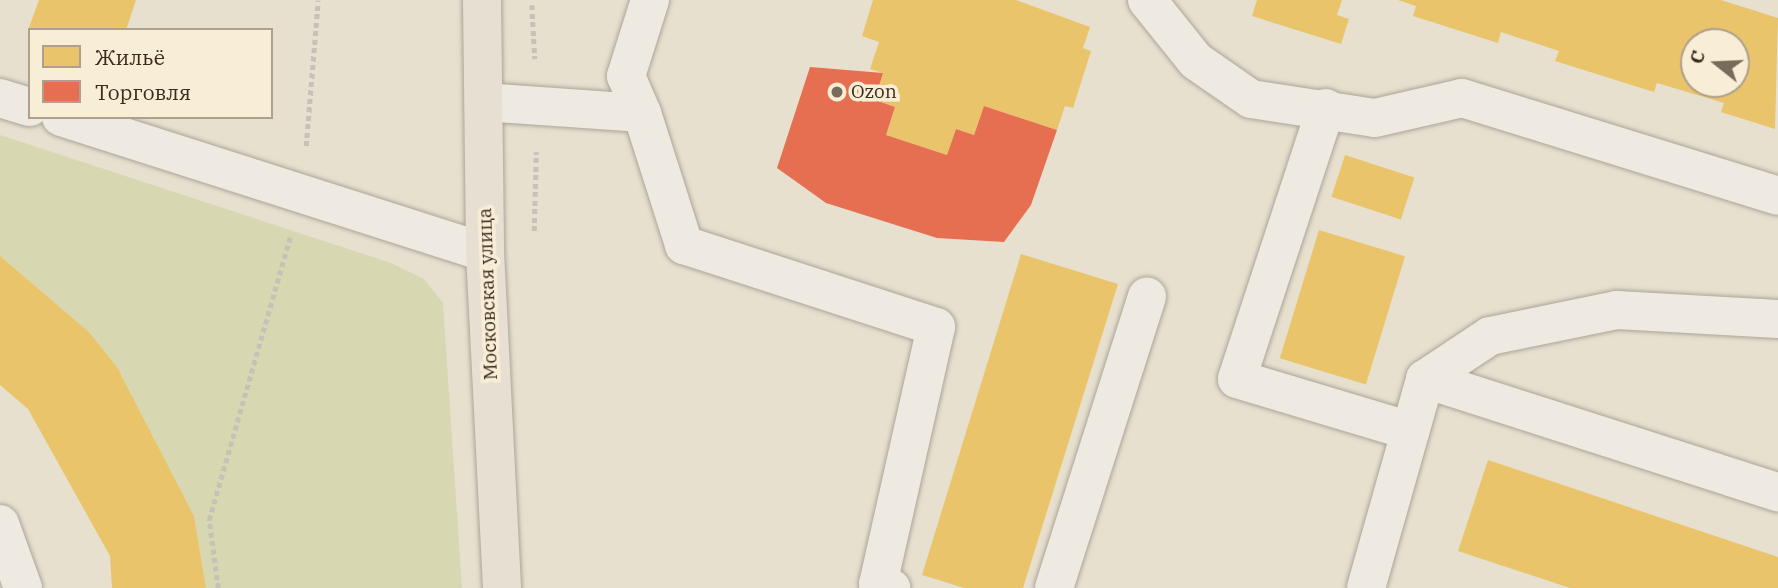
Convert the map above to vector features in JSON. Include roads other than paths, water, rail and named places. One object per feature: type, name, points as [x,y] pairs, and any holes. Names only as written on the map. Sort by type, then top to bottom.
[{"type":"main road","name":"Московская улица","points":[[482,0],[485,252],[502,588]]},
{"type":"lane","points":[[650,0],[626,76],[642,113],[684,246],[936,327],[878,584],[891,588]]},
{"type":"lane","points":[[1147,0],[1196,61],[1251,99],[1326,108],[1375,118],[1462,98],[1778,196]]},
{"type":"lane","points":[[0,98],[28,106]]},
{"type":"lane","points":[[484,102],[642,113]]},
{"type":"lane","points":[[1326,108],[1237,379],[1410,431]]},
{"type":"lane","points":[[67,119],[485,252]]},
{"type":"lane","points":[[1054,588],[1147,296]]},
{"type":"lane","points":[[1366,588],[1425,379],[1490,336],[1617,310],[1778,319]]},
{"type":"lane","points":[[1425,379],[1778,492]]},
{"type":"lane","points":[[0,524],[23,588]]},
{"type":"place","name":"Ozon","points":[[837,92]]}]
